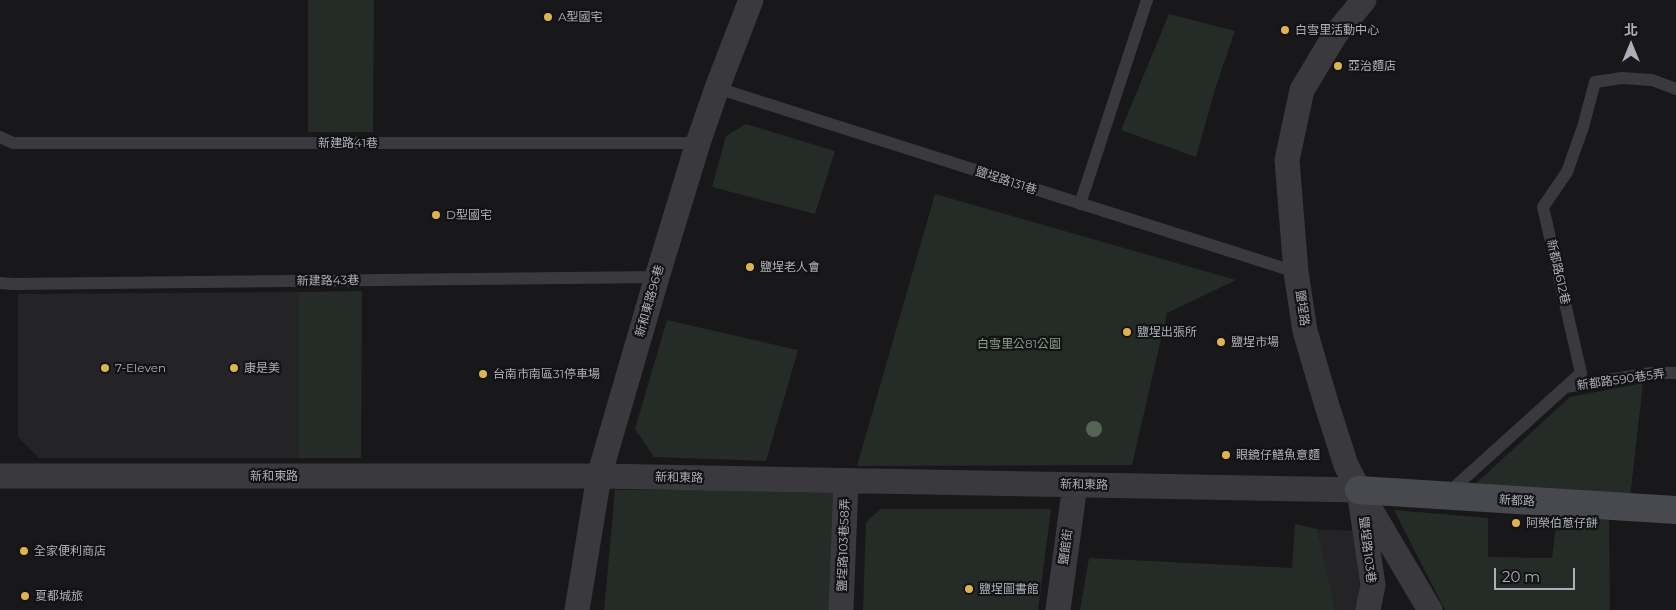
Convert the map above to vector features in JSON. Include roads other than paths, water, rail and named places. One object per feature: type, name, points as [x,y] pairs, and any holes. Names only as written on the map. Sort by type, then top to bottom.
[{"type":"street","name":"新和東路96巷","points":[[577,610],[599,476],[698,143],[751,0]]},
{"type":"street","name":"鹽埕路","points":[[1362,1],[1335,35],[1302,90],[1287,160],[1296,272],[1305,331],[1346,465],[1430,610]]},
{"type":"street","name":"新和東路","points":[[0,476],[599,476],[1359,490]]},
{"type":"street","name":"鹽埕路103巷58弄","points":[[841,610],[846,481]]},
{"type":"street","name":"鹽館街","points":[[1058,610],[1075,485]]},
{"type":"street","name":"新都路","points":[[1359,490],[1676,510]]},
{"type":"street","name":"鹽埕路103巷","points":[[1359,490],[1373,585],[1368,610]]},
{"type":"lane","points":[[1080,204],[1148,0]]},
{"type":"lane","name":"新都路612巷","points":[[1445,496],[1581,373],[1542,207],[1567,172],[1583,127],[1594,82],[1622,78],[1652,80],[1676,89]]},
{"type":"lane","name":"鹽埕路131巷","points":[[717,88],[1296,272]]},
{"type":"lane","name":"新建路41巷","points":[[0,137],[13,143],[698,143]]},
{"type":"lane","name":"新建路43巷","points":[[0,283],[657,277]]},
{"type":"lane","name":"新都路590巷5弄","points":[[1566,387],[1651,373],[1676,373]]},
{"type":"place","name":"A型國宅","points":[[548,17]]},
{"type":"place","name":"白雪里活動中心","points":[[1285,30]]},
{"type":"place","name":"亞治麵店","points":[[1338,66]]},
{"type":"place","name":"D型國宅","points":[[436,215]]},
{"type":"place","name":"鹽埕老人會","points":[[750,267]]},
{"type":"place","name":"鹽埕出張所","points":[[1127,332]]},
{"type":"place","name":"鹽埕市場","points":[[1221,342]]},
{"type":"place","name":"7-Eleven","points":[[105,368]]},
{"type":"place","name":"康是美","points":[[234,368]]},
{"type":"place","name":"台南市南區31停車場","points":[[483,374]]},
{"type":"place","name":"眼鏡仔鱔魚意麵","points":[[1226,455]]},
{"type":"place","name":"阿榮伯蔥仔餅","points":[[1516,523]]},
{"type":"place","name":"全家便利商店","points":[[24,551]]},
{"type":"place","name":"鹽埕圖書館","points":[[969,589]]},
{"type":"place","name":"夏都城旅","points":[[25,596]]},
{"type":"park label","name":"白雪里公81公園","points":[[1019,344]]}]
